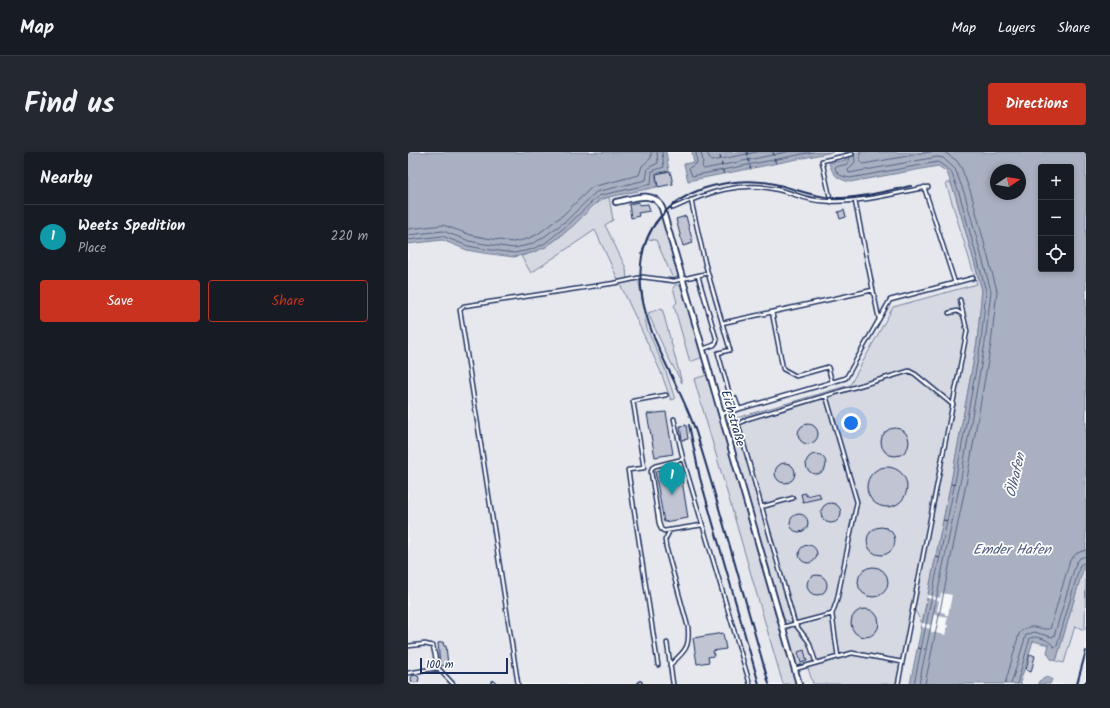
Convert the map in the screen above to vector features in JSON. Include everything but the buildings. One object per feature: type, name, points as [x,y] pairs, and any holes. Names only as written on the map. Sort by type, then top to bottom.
[{"type":"street","name":"Eichstraße","points":[[616,202],[648,196],[658,201],[662,208],[799,684]]},
{"type":"lane","points":[[831,202],[822,161],[852,154]]},
{"type":"lane","points":[[673,208],[721,190],[762,187],[777,189],[821,201],[831,202],[855,201],[928,187]]},
{"type":"lane","points":[[924,187],[955,283]]},
{"type":"lane","points":[[691,200],[708,273],[730,350],[718,353],[731,399],[735,398],[739,409]]},
{"type":"lane","points":[[855,201],[879,320]]},
{"type":"lane","points":[[518,684],[460,310],[464,306],[615,283],[638,277],[674,281],[708,273]]},
{"type":"lane","points":[[698,276],[716,341],[714,345],[703,349]]},
{"type":"lane","points":[[722,414],[846,378],[890,300],[974,278]]},
{"type":"lane","points":[[722,323],[873,290]]},
{"type":"lane","points":[[898,684],[967,331],[960,300]]},
{"type":"lane","points":[[949,313],[957,311],[964,315]]},
{"type":"lane","points":[[772,312],[783,369],[796,376],[828,368],[832,382]]},
{"type":"lane","points":[[816,663],[809,642],[795,624],[738,424],[747,419],[909,371],[915,374],[953,405]]},
{"type":"lane","points":[[658,665],[628,470],[644,468],[633,401],[666,396]]},
{"type":"lane","points":[[826,396],[856,502],[837,600],[832,614],[838,657]]},
{"type":"lane","points":[[674,419],[683,460],[750,684]]},
{"type":"lane","points":[[683,460],[655,466],[650,472],[661,529],[664,531],[702,525]]},
{"type":"lane","points":[[761,507],[793,498]]},
{"type":"lane","points":[[670,530],[665,540],[666,548],[688,627],[689,637],[685,652],[670,665]]},
{"type":"lane","points":[[783,628],[832,614]]},
{"type":"lane","points":[[667,643],[673,684]]},
{"type":"lane","points":[[408,646],[430,644],[435,651],[438,668],[453,684]]},
{"type":"lane","points":[[795,668],[852,653],[902,662]]},
{"type":"lane","points":[[408,673],[438,668]]},
{"type":"path","points":[[747,152],[751,171]]},
{"type":"path","points":[[773,152],[776,165]]},
{"type":"path","points":[[720,156],[724,176]]},
{"type":"path","points":[[950,484],[957,485]]},
{"type":"path","points":[[943,520],[950,521]]},
{"type":"path","points":[[935,557],[942,558]]},
{"type":"path","points":[[917,648],[924,649]]},
{"type":"shaded area","points":[[666,152],[692,152],[694,162],[688,181],[833,152],[845,152],[846,160],[839,180],[849,182],[938,166],[947,172],[956,197],[982,290],[977,342],[952,477],[910,684],[408,684],[408,244],[442,240],[467,250],[483,253],[514,257],[531,253],[546,247],[573,226],[600,199],[657,187],[656,174],[669,171]]},
{"type":"shaded area","points":[[946,183],[951,183],[956,197],[982,290],[977,342],[952,477],[922,623],[914,609],[898,684],[813,684],[807,665],[795,669],[799,684],[783,684],[694,379],[707,375],[776,617],[794,665],[787,631],[794,624],[785,620],[782,615],[729,429],[728,420],[735,414],[736,418],[850,385],[893,307],[977,284]]},
{"type":"shaded area","points":[[609,197],[613,220],[605,225],[626,268],[627,280],[638,277],[647,329],[665,369],[675,399],[671,400],[660,370],[595,230],[531,273],[521,256],[543,248],[555,240],[594,205]]},
{"type":"shaded area","points":[[663,213],[679,275],[673,279],[656,240],[647,239],[655,222]]},
{"type":"shaded area","points":[[675,285],[678,285],[683,289],[703,357],[690,362],[674,306],[677,302],[673,288]]},
{"type":"shaded area","points":[[662,308],[682,383],[667,355],[648,313]]},
{"type":"shaded area","points":[[1086,559],[1086,684],[1050,684],[1052,679],[1039,681],[1038,684],[1020,683],[1033,641],[1049,645],[1056,661]]},
{"type":"shaded area","points":[[1086,559],[1085,630],[1075,626],[1064,663],[1056,661]]},
{"type":"water","points":[[408,152],[666,152],[669,171],[655,173],[657,187],[600,199],[573,226],[546,247],[531,253],[514,257],[467,250],[442,240],[408,244]]},
{"type":"water","points":[[692,152],[833,152],[688,181],[684,164],[694,162]]},
{"type":"water","name":"Emder Hafen","points":[[845,152],[1086,152],[1086,559],[1056,661],[1051,659],[1047,652],[1049,645],[1033,641],[1020,683],[1022,684],[910,684],[952,477],[977,342],[982,290],[956,197],[947,172],[938,166],[850,182],[836,176],[829,163],[846,160]]},
{"type":"water","points":[[1047,677],[1052,679],[1050,684],[1038,684],[1039,681]]},
{"type":"pier","points":[[941,593],[952,595],[948,615],[937,611],[939,601],[927,598],[927,595],[940,598]]},
{"type":"pier","points":[[934,614],[948,617],[946,625],[948,625],[945,635],[931,632],[931,629],[922,627],[922,623],[931,625]]},
{"type":"railway","points":[[769,684],[696,432],[651,329],[641,286],[641,264],[643,251],[653,228],[669,209],[690,194],[718,185],[744,181],[770,183],[832,198],[862,196],[911,186]]},
{"type":"railway","points":[[689,425],[700,478],[759,684]]},
{"type":"railway","points":[[1077,684],[1086,651]]},
{"type":"place","name":"Weets Spedition","points":[[672,495]]},
{"type":"water label","name":"Ölhafen","points":[[1015,475]]}]
